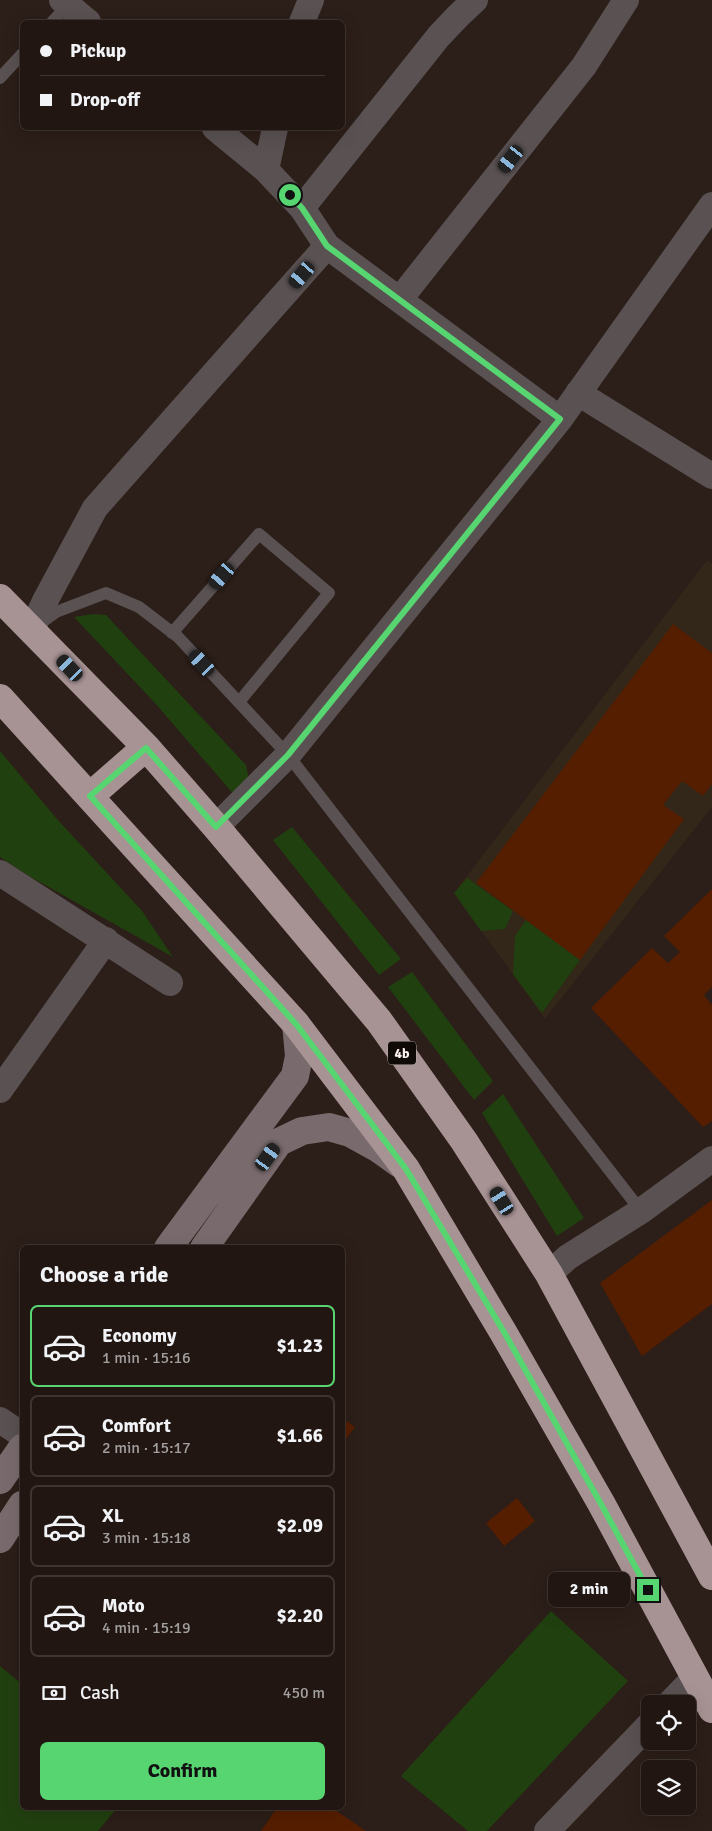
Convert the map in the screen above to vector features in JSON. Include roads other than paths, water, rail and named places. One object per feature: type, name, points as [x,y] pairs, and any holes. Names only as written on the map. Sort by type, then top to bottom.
[{"type":"highway","name":"4b","points":[[0,598],[146,748],[216,827],[379,1021],[464,1141],[549,1274],[712,1576]]},
{"type":"highway","points":[[0,698],[296,1024],[406,1169],[504,1332],[596,1495],[712,1709]]},
{"type":"highway","points":[[90,796],[146,748]]},
{"type":"street","points":[[303,20],[312,0]]},
{"type":"street","points":[[302,208],[439,36],[475,0]]},
{"type":"street","points":[[400,299],[584,66],[626,0]]},
{"type":"street","points":[[64,7],[85,20]]},
{"type":"street","points":[[217,130],[266,170],[302,208],[327,246],[560,419]]},
{"type":"street","points":[[266,170],[275,130]]},
{"type":"street","points":[[216,827],[288,755],[560,419],[712,205]]},
{"type":"street","points":[[32,629],[95,508],[327,246]]},
{"type":"street","points":[[578,393],[712,476]]},
{"type":"street","points":[[0,873],[170,982]]},
{"type":"street","points":[[0,1090],[106,940]]},
{"type":"street","points":[[170,1245],[294,1076],[299,1056],[296,1024]]},
{"type":"street","points":[[206,1245],[279,1142],[302,1131],[329,1127],[350,1132],[379,1148],[406,1169]]},
{"type":"street","points":[[549,1274],[568,1257],[641,1211],[712,1159]]},
{"type":"street","points":[[0,1420],[20,1434]]},
{"type":"street","points":[[0,1480],[20,1451]]},
{"type":"street","points":[[0,1539],[20,1508]]},
{"type":"street","points":[[678,1695],[695,1677]]},
{"type":"street","points":[[547,1831],[641,1733]]},
{"type":"lane","points":[[0,78],[20,56]]},
{"type":"lane","points":[[172,633],[259,534],[329,593],[239,702]]},
{"type":"lane","points":[[32,629],[56,612],[106,593],[139,607],[172,633],[288,755],[641,1211]]}]
